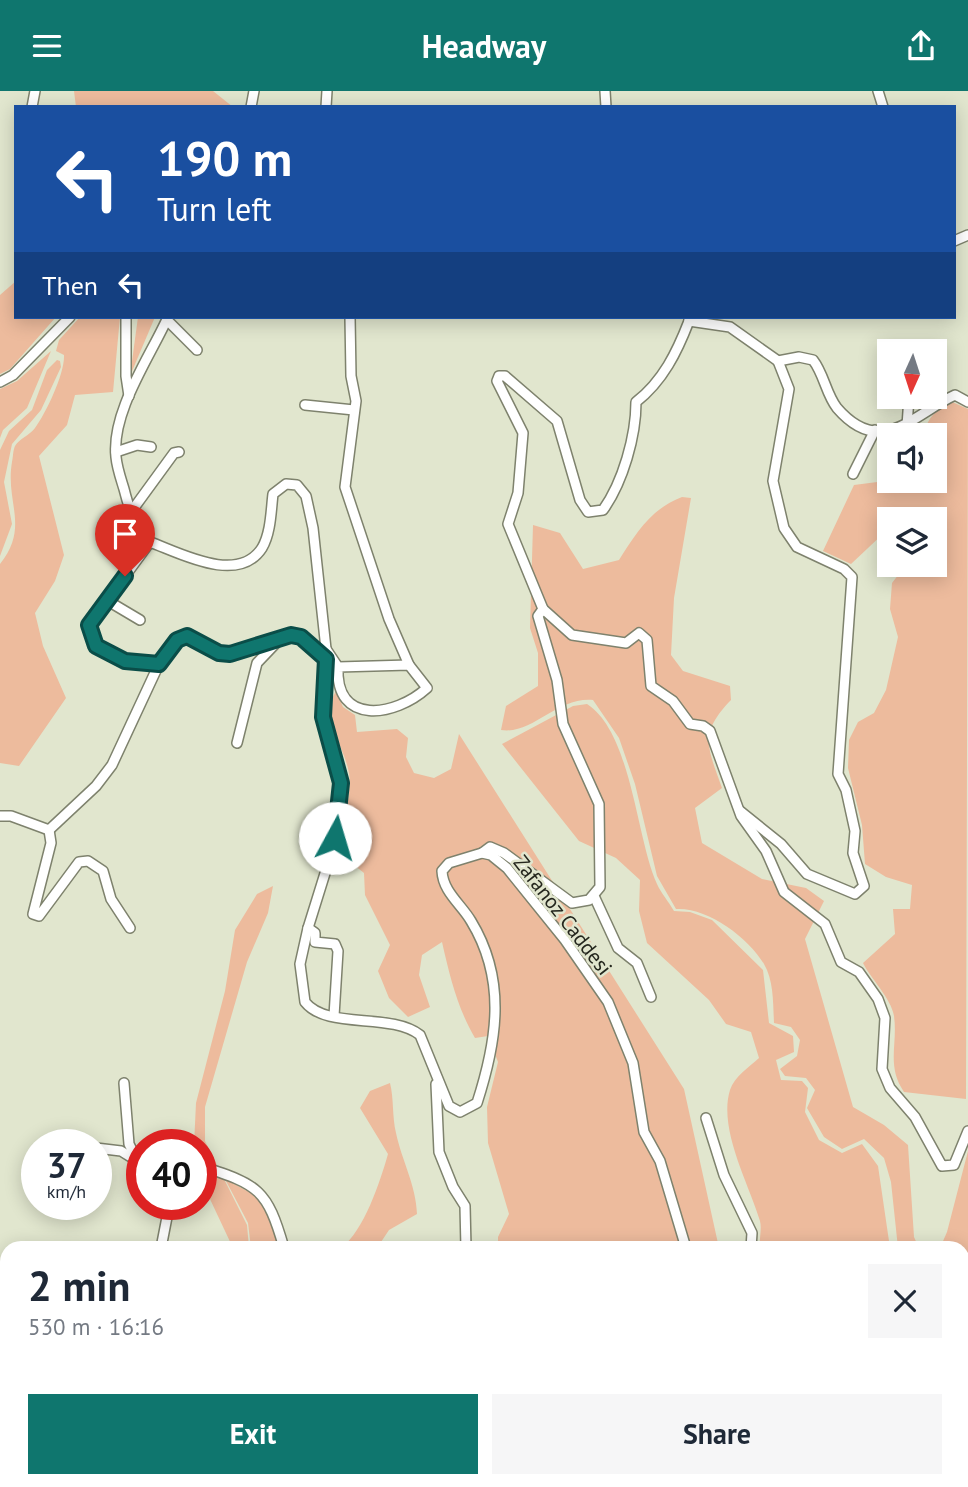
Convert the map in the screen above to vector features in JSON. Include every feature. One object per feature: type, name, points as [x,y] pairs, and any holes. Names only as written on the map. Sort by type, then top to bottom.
[{"type":"street","points":[[0,382],[13,375],[68,319]]},
{"type":"street","points":[[126,319],[126,376],[129,398]]},
{"type":"street","points":[[159,664],[125,661],[96,646],[89,625],[149,542],[131,512],[116,452],[118,430],[129,398],[168,319],[197,350]]},
{"type":"street","points":[[49,830],[96,786],[112,765],[159,664],[177,640],[187,636],[219,653],[230,654],[291,635],[301,637],[326,654],[338,667],[338,682],[343,696],[350,706],[363,711],[379,711],[402,704],[427,688],[409,664],[389,619],[345,487],[354,410],[350,319]]},
{"type":"street","points":[[740,811],[781,844],[807,874],[855,894],[864,886],[853,853],[855,831],[852,817],[838,774],[852,577],[844,569],[797,547],[784,528],[773,481],[789,389],[778,361],[730,327],[689,319],[678,351],[652,390],[636,402],[636,418],[627,455],[603,510],[588,512],[580,500],[557,421],[505,376],[499,376],[497,381],[523,433],[518,493],[508,524],[543,609],[572,635],[626,643],[639,633],[647,640],[651,686],[673,701],[690,724],[703,726],[710,731],[740,811],[766,851],[784,892],[825,924],[841,963],[859,972],[878,999],[885,1018],[882,1069],[890,1088],[915,1117],[942,1166],[954,1165],[968,1131]]},
{"type":"street","points":[[778,361],[799,357],[813,360],[821,369],[837,407],[860,425],[876,430],[853,474]]},
{"type":"street","points":[[911,423],[936,404],[955,395],[968,402]]},
{"type":"street","points":[[305,405],[354,410]]},
{"type":"street","points":[[116,452],[137,445],[151,447]]},
{"type":"street","points":[[131,512],[166,460],[174,453],[179,453]]},
{"type":"street","name":"Zafanoz Caddesi","points":[[149,542],[218,566],[248,562],[262,548],[269,526],[273,494],[286,484],[297,485],[306,496],[313,528],[326,654],[323,717],[341,783],[335,838],[300,964],[302,994],[310,1008],[334,1016],[401,1025],[416,1032],[420,1035],[449,1106],[460,1112],[467,1111],[477,1103],[489,1065],[497,1015],[492,971],[473,924],[445,887],[442,871],[449,863],[482,853],[491,855],[507,868],[565,940],[608,1002],[633,1063],[645,1132],[660,1161],[684,1241]]},
{"type":"street","points":[[108,601],[140,620]]},
{"type":"street","points":[[482,853],[485,847],[489,847],[505,853],[572,903],[582,903],[594,896],[601,881],[599,804],[563,724],[557,680],[539,628],[538,616],[543,609]]},
{"type":"street","points":[[237,743],[257,663],[279,639]]},
{"type":"street","points":[[338,667],[409,664]]},
{"type":"street","points":[[0,816],[11,816],[49,830]]},
{"type":"street","points":[[49,830],[51,843],[33,915],[39,916],[79,862],[88,860],[103,871],[111,899],[130,928]]},
{"type":"street","points":[[594,896],[618,948],[637,963],[651,997]]},
{"type":"street","points":[[308,928],[315,933],[315,941],[335,944],[338,951],[334,1016]]},
{"type":"street","points":[[436,1079],[439,1152],[453,1187],[465,1206],[466,1241]]},
{"type":"street","points":[[124,1083],[128,1129]]},
{"type":"street","points":[[705,1118],[724,1175],[752,1233],[751,1241]]},
{"type":"street","points":[[217,1173],[243,1183],[265,1196],[275,1215],[282,1241]]},
{"type":"street","points":[[162,1241],[164,1220]]},
{"type":"shaded area","points":[[74,91],[213,91],[230,105],[76,105]]},
{"type":"shaded area","points":[[14,283],[14,319],[54,319],[10,369],[0,374],[0,295]]},
{"type":"shaded area","points":[[78,319],[120,319],[113,392],[75,395],[67,425],[39,456],[64,555],[55,581],[35,613],[43,646],[66,698],[19,766],[0,763],[0,564],[14,538],[15,514],[11,477],[15,446],[35,428],[58,382],[64,355],[56,351],[59,340]]},
{"type":"shaded area","points":[[138,319],[154,319],[130,376]]},
{"type":"shaded area","points":[[51,351],[27,408],[3,430],[0,438],[0,389],[17,381]]},
{"type":"shaded area","points":[[57,360],[60,361],[61,367],[41,410],[12,444],[4,482],[12,524],[0,556],[0,450],[9,431],[32,410],[47,370]]},
{"type":"shaded area","points":[[950,401],[968,409],[966,1099],[904,1092],[895,1073],[895,1026],[892,1009],[863,963],[895,934],[893,909],[910,909],[912,885],[886,877],[865,864],[862,825],[848,768],[849,740],[858,722],[874,713],[886,690],[898,637],[890,609],[892,583],[897,577],[947,577],[947,507],[877,507],[877,540],[851,564],[823,551],[854,485],[877,482],[877,493],[947,493],[947,423],[928,423],[939,409],[947,409]]},
{"type":"shaded area","points":[[682,497],[691,498],[674,598],[671,655],[683,671],[730,686],[731,700],[714,722],[709,742],[722,788],[695,808],[702,843],[762,879],[806,888],[824,901],[805,939],[853,1107],[884,1125],[908,1145],[916,1241],[897,1241],[891,1182],[884,1158],[864,1139],[842,1149],[824,1137],[807,1108],[815,1090],[806,1078],[785,1076],[780,1069],[797,1056],[800,1040],[791,1027],[774,1023],[770,978],[757,954],[737,934],[713,918],[676,909],[657,876],[635,784],[619,738],[593,700],[568,704],[524,727],[501,730],[506,706],[538,686],[538,653],[530,628],[533,525],[560,533],[583,569],[619,560],[638,531],[653,515]]},
{"type":"shaded area","points":[[336,691],[343,707],[355,715],[357,732],[397,729],[408,738],[406,757],[414,773],[434,778],[451,769],[459,734],[684,1089],[717,1241],[498,1241],[509,1214],[488,1143],[487,1107],[498,1062],[488,1036],[475,1038],[463,1015],[442,942],[422,955],[419,975],[430,1007],[408,1017],[389,998],[378,971],[390,945],[365,895],[364,873],[339,853],[350,780],[331,722],[331,701]]},
{"type":"shaded area","points":[[587,704],[602,718],[614,738],[631,788],[650,864],[657,884],[674,911],[690,912],[712,920],[763,970],[769,1023],[793,1036],[794,1052],[776,1060],[781,1080],[802,1081],[808,1088],[805,1112],[819,1140],[842,1153],[862,1144],[878,1166],[889,1241],[760,1241],[760,1221],[731,1139],[727,1105],[735,1081],[759,1058],[751,1032],[726,1024],[709,1000],[647,943],[639,911],[640,880],[616,858],[579,841],[502,744],[573,706]]},
{"type":"shaded area","points":[[273,886],[268,913],[247,962],[205,1107],[205,1129],[195,1129],[196,1103],[225,991],[235,930],[257,894]]},
{"type":"shaded area","points":[[390,1083],[396,1133],[414,1193],[417,1214],[389,1230],[382,1241],[348,1241],[364,1218],[376,1192],[388,1154],[360,1108],[370,1091]]},
{"type":"shaded area","points":[[968,1151],[968,1241],[943,1241]]},
{"type":"shaded area","points":[[217,1165],[247,1225],[248,1241],[230,1241],[217,1214]]},
{"type":"shaded area","points":[[225,1179],[262,1199],[277,1241],[250,1241],[248,1223]]},
{"type":"route","points":[[125,576],[89,625],[96,646],[125,661],[159,664],[177,640],[187,636],[219,653],[230,654],[291,635],[301,637],[326,659],[323,717],[341,783],[335,838]]}]
